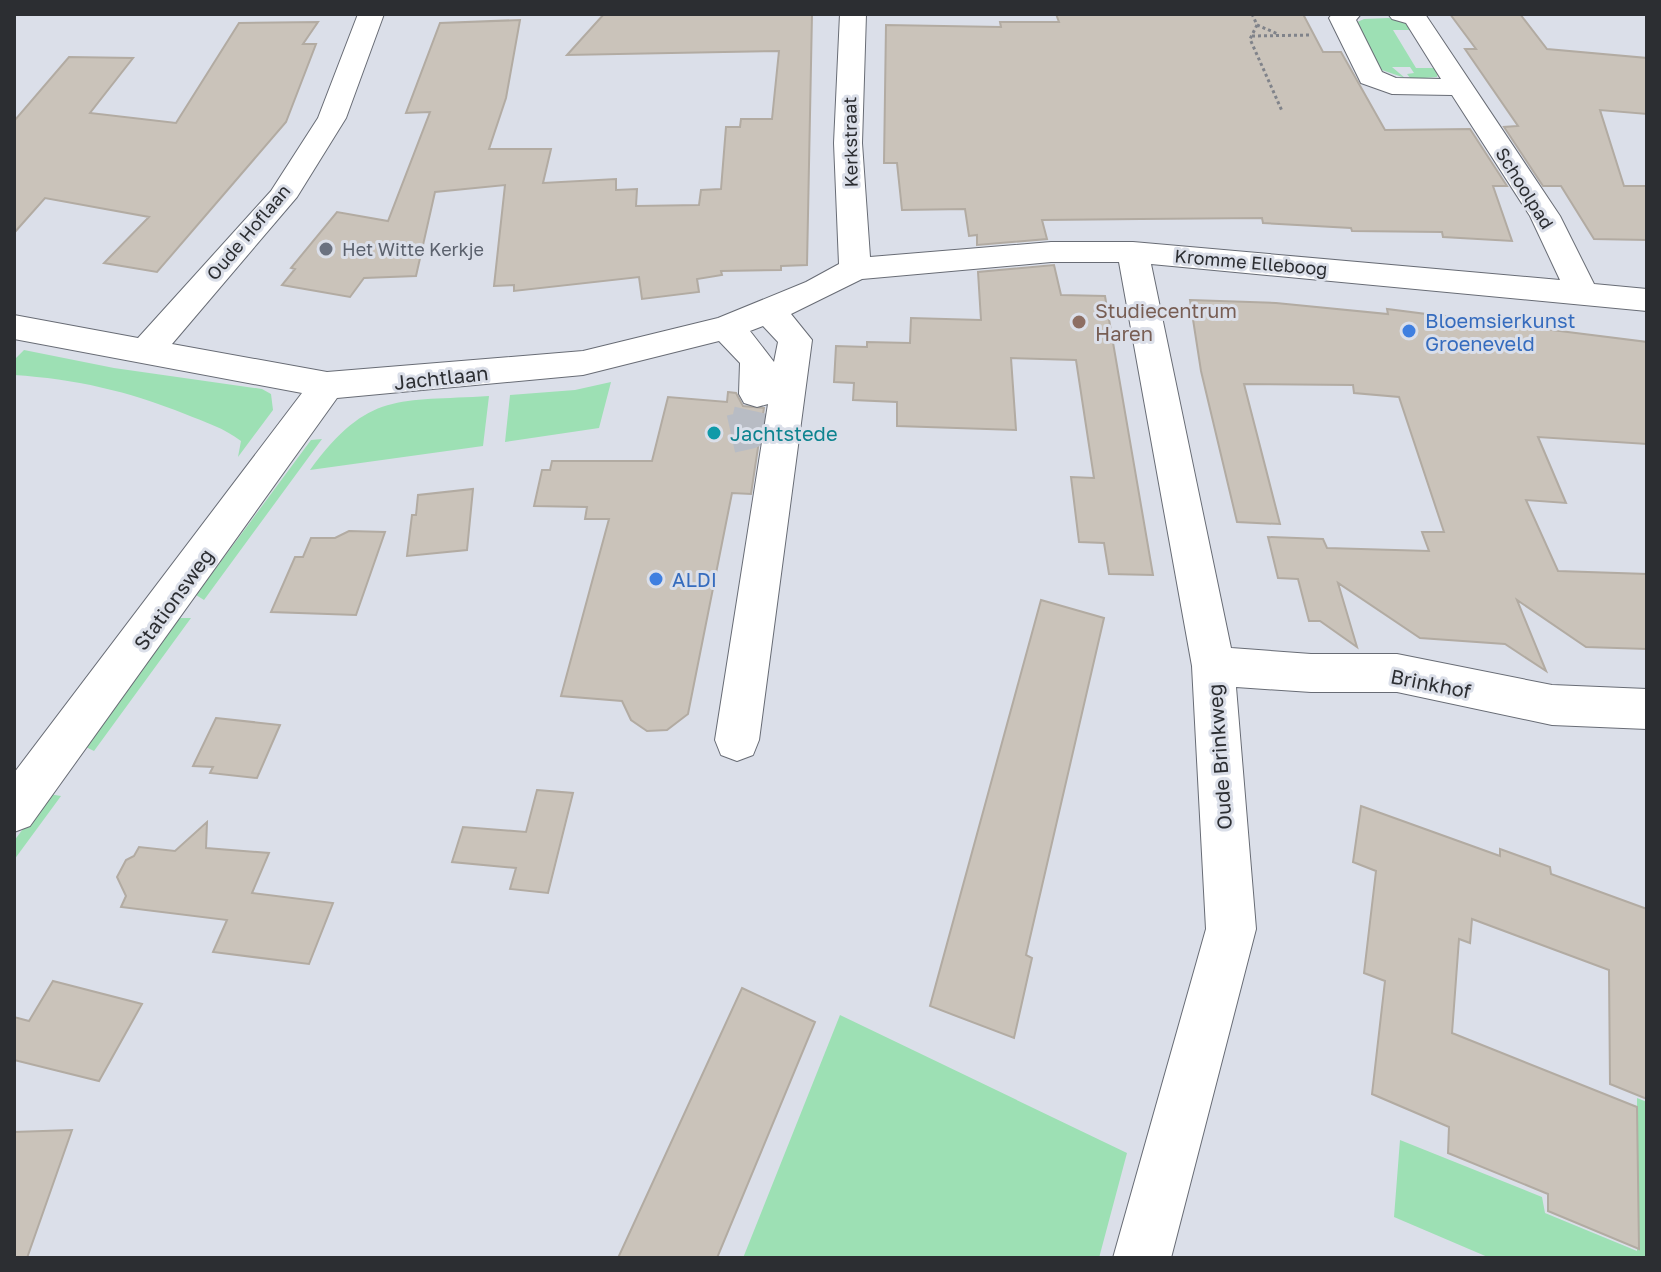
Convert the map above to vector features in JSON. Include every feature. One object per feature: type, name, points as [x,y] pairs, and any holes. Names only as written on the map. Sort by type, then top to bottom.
[{"type":"street","name":"Oude Hoflaan","points":[[146,351],[282,197],[332,118],[371,14]]},
{"type":"street","name":"Kerkstraat","points":[[853,14],[849,95],[855,269]]},
{"type":"street","points":[[1348,14],[1342,18],[1371,77],[1392,86],[1460,87]]},
{"type":"street","name":"Schoolpad","points":[[1401,14],[1415,18],[1545,216],[1583,294]]},
{"type":"street","name":"Kromme Elleboog","points":[[855,269],[1051,252],[1133,252],[1647,300]]},
{"type":"street","name":"Oude Brinkweg","points":[[1133,252],[1213,666],[1231,929],[1142,1258]]},
{"type":"street","name":"Jachtlaan","points":[[14,327],[327,385],[402,381],[583,363],[726,328],[770,312],[855,269]]},
{"type":"street","points":[[737,740],[795,340],[770,312]]},
{"type":"street","points":[[726,328],[758,359],[761,374],[757,394]]},
{"type":"street","name":"Stationsweg","points":[[14,810],[128,660],[327,385]]},
{"type":"street","name":"Brinkhof","points":[[1213,666],[1311,673],[1397,673],[1552,705],[1647,709]]},
{"type":"path","points":[[1252,14],[1257,25],[1282,35]]},
{"type":"path","points":[[1257,25],[1252,36],[1282,111]]},
{"type":"path","points":[[1252,36],[1322,35]]},
{"type":"green space","points":[[1389,18],[1409,24],[1415,30],[1393,30],[1416,68],[1439,68],[1437,77],[1411,79],[1407,74],[1414,73],[1410,67],[1392,67],[1405,78],[1379,69],[1355,23],[1364,19]]},
{"type":"green space","points":[[24,350],[114,368],[262,389],[271,394],[273,410],[238,457],[241,441],[235,436],[164,406],[101,387],[14,375],[14,360]]},
{"type":"green space","points":[[611,382],[599,428],[505,442],[510,395],[575,390]]},
{"type":"green space","points":[[489,396],[483,446],[310,470],[350,426],[388,405]]},
{"type":"green space","points":[[322,439],[204,600],[196,595],[311,440]]},
{"type":"green space","points":[[179,618],[191,618],[94,751],[84,746]]},
{"type":"green space","points":[[49,794],[61,796],[14,860],[14,841]]},
{"type":"green space","points":[[840,1015],[1127,1153],[1099,1258],[743,1258]]},
{"type":"green space","points":[[1637,1098],[1647,1102],[1647,1258],[1490,1258],[1394,1217],[1400,1140],[1542,1197],[1545,1213],[1637,1251]]},
{"type":"building","points":[[604,14],[812,14],[807,265],[781,266],[781,270],[721,271],[722,275],[697,279],[699,292],[642,299],[639,277],[514,291],[514,285],[494,286],[505,185],[435,192],[416,276],[364,278],[350,297],[282,285],[295,269],[291,268],[337,212],[388,221],[430,112],[406,113],[440,23],[520,20],[506,98],[489,149],[551,149],[543,183],[616,179],[616,190],[637,189],[636,206],[699,205],[701,190],[721,189],[726,127],[740,127],[741,119],[772,119],[779,51],[567,55]]},
{"type":"building","points":[[1056,14],[1303,14],[1323,52],[1341,52],[1385,130],[1470,129],[1507,186],[1493,186],[1512,241],[1443,237],[1442,232],[1352,231],[1351,228],[1263,223],[1262,218],[1042,220],[1047,239],[977,245],[977,235],[969,236],[965,209],[902,210],[897,163],[884,163],[886,25],[1001,27],[1000,22],[1059,22]]},
{"type":"building","points":[[1450,14],[1520,14],[1547,49],[1647,58],[1647,114],[1600,110],[1624,186],[1647,186],[1647,240],[1594,239],[1561,186],[1543,186],[1504,127],[1518,126],[1465,49],[1476,49]]},
{"type":"building","points":[[318,22],[303,44],[316,44],[286,122],[157,272],[104,263],[149,217],[45,198],[14,233],[14,121],[69,57],[133,58],[90,113],[176,123],[239,23]]},
{"type":"building","points":[[1054,265],[1061,295],[1105,296],[1153,575],[1109,574],[1104,543],[1079,542],[1071,477],[1094,478],[1076,360],[1011,358],[1016,430],[897,426],[897,402],[853,400],[854,383],[834,382],[836,346],[867,347],[867,342],[910,343],[911,318],[981,320],[978,272]]},
{"type":"building","points":[[1190,300],[1276,303],[1388,314],[1387,309],[1647,342],[1647,444],[1538,437],[1566,503],[1526,500],[1558,571],[1647,574],[1647,649],[1586,647],[1517,600],[1546,671],[1505,644],[1420,638],[1338,583],[1357,647],[1320,621],[1309,621],[1298,579],[1278,578],[1268,537],[1323,539],[1327,548],[1429,551],[1422,532],[1444,532],[1399,397],[1354,393],[1353,385],[1244,384],[1280,524],[1237,522],[1201,371]]},
{"type":"building","points":[[728,392],[736,393],[743,406],[764,408],[751,494],[732,493],[688,714],[667,730],[647,731],[631,720],[622,701],[561,696],[609,519],[585,519],[587,507],[534,506],[542,470],[550,470],[552,461],[652,461],[668,397],[727,402]]},
{"type":"building","points":[[473,489],[467,550],[407,556],[418,495]]},
{"type":"building","points":[[349,531],[385,532],[356,615],[271,612],[295,557],[303,557],[311,538],[335,538]]},
{"type":"building","points":[[1041,600],[1104,618],[1026,955],[1032,958],[1014,1038],[930,1006]]},
{"type":"building","points":[[216,718],[280,725],[257,778],[210,773],[213,767],[193,766]]},
{"type":"building","points":[[537,790],[573,793],[548,893],[510,889],[516,868],[452,862],[463,827],[526,832]]},
{"type":"building","points":[[1361,806],[1500,856],[1500,849],[1550,867],[1551,874],[1647,909],[1647,1099],[1610,1084],[1609,970],[1472,919],[1470,943],[1459,939],[1452,1033],[1637,1107],[1639,1249],[1548,1211],[1548,1194],[1448,1153],[1449,1127],[1372,1094],[1385,981],[1364,973],[1376,871],[1353,862]]},
{"type":"building","points":[[207,822],[206,848],[269,853],[252,893],[333,903],[309,964],[213,952],[227,920],[121,907],[126,896],[117,877],[126,860],[134,856],[139,847],[175,851]]},
{"type":"building","points":[[53,981],[142,1004],[99,1081],[14,1060],[14,1017],[29,1021]]},
{"type":"building","points":[[742,988],[815,1022],[717,1258],[618,1258]]},
{"type":"building","points":[[72,1130],[27,1258],[14,1258],[14,1132]]},
{"type":"tunnel","points":[[731,434],[749,430],[757,394]]},
{"type":"place","name":"Het Witte Kerkje","points":[[326,249]]},
{"type":"place","name":"Studiecentrum Haren","points":[[1079,322]]},
{"type":"place","name":"Bloemsierkunst Groeneveld","points":[[1409,331]]},
{"type":"place","name":"Jachtstede","points":[[714,433]]},
{"type":"place","name":"ALDI","points":[[656,579]]}]
